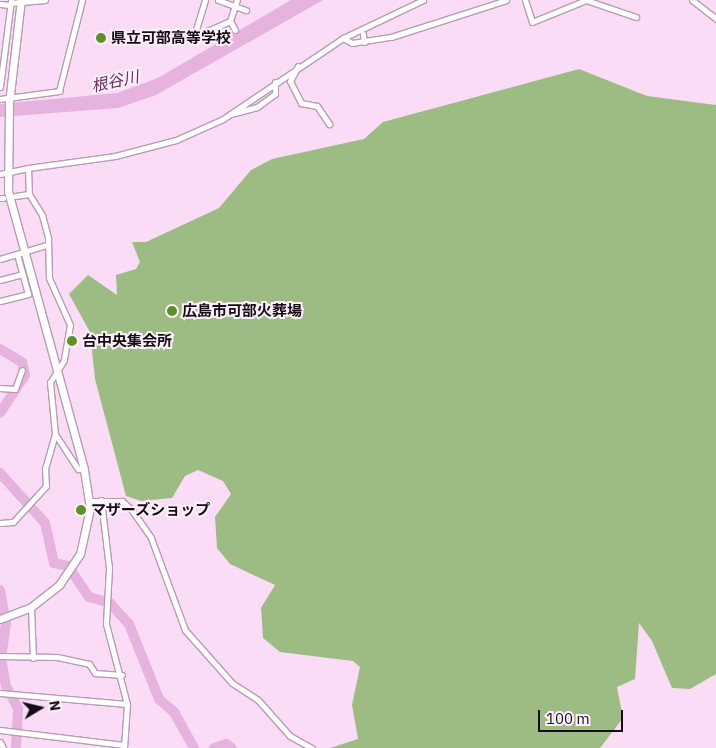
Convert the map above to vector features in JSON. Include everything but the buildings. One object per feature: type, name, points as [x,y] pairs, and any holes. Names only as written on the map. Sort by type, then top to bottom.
[{"type":"street","points":[[0,4],[45,0]]},
{"type":"street","points":[[0,99],[9,100],[59,91],[82,0]]},
{"type":"street","points":[[205,0],[194,37],[230,21]]},
{"type":"street","points":[[218,0],[236,3],[246,10]]},
{"type":"street","points":[[230,114],[298,66],[343,38],[423,0]]},
{"type":"street","points":[[343,38],[364,42],[506,0]]},
{"type":"street","points":[[525,0],[532,22],[580,2],[606,2],[636,18]]},
{"type":"street","points":[[692,0],[716,20]]},
{"type":"street","points":[[0,619],[31,607],[44,599],[73,566],[86,538],[90,500],[84,469],[56,367],[20,253],[3,174],[9,100],[21,2]]},
{"type":"street","points":[[0,87],[3,38],[11,3]]},
{"type":"street","points":[[234,30],[230,21],[236,3]]},
{"type":"street","points":[[363,34],[364,42]]},
{"type":"street","points":[[298,66],[290,81],[301,103],[317,106],[329,124]]},
{"type":"street","points":[[3,174],[28,168],[153,148],[230,114],[263,103],[276,94],[276,82]]},
{"type":"street","points":[[0,523],[12,522],[46,486],[45,468],[55,434],[50,382],[56,367],[64,360],[70,325],[49,278],[42,215],[29,194],[28,168]]},
{"type":"street","points":[[15,196],[29,194]]},
{"type":"street","points":[[0,259],[46,245]]},
{"type":"street","points":[[0,301],[28,294],[22,274],[20,253]]},
{"type":"street","points":[[0,280],[22,274]]},
{"type":"street","points":[[0,388],[15,388],[22,370]]},
{"type":"street","points":[[55,434],[78,469],[84,469]]},
{"type":"street","points":[[90,500],[122,501],[141,522],[163,566],[181,622],[193,640],[290,736],[312,748]]},
{"type":"street","points":[[0,730],[124,747],[127,704],[122,675],[108,631],[109,568],[101,500]]},
{"type":"street","points":[[31,607],[33,658]]},
{"type":"street","points":[[1,656],[57,657],[89,664],[95,673],[122,675]]},
{"type":"street","points":[[0,693],[127,704]]},
{"type":"street","points":[[0,742],[3,748]]},
{"type":"green space","points":[[579,69],[647,96],[716,105],[716,674],[690,689],[672,688],[652,641],[639,623],[635,679],[617,687],[623,718],[600,748],[330,748],[358,739],[352,705],[360,667],[353,661],[280,652],[263,638],[261,608],[275,585],[230,564],[217,548],[215,517],[231,494],[223,481],[198,470],[185,476],[172,498],[141,501],[126,496],[95,379],[90,332],[69,294],[88,275],[117,295],[116,275],[136,269],[140,262],[132,242],[146,242],[219,208],[251,170],[272,159],[364,139],[383,122]]},
{"type":"shaded area","points":[[291,0],[323,0],[156,95],[118,108],[0,117],[0,104],[117,93],[158,78]]},
{"type":"waterway","points":[[0,349],[22,362],[25,375],[0,413]]},
{"type":"waterway","points":[[0,473],[45,523],[54,563],[68,566],[89,597],[110,603],[129,624],[159,699],[174,712],[194,748]]},
{"type":"waterway","points":[[0,590],[4,612]]},
{"type":"waterway","points":[[6,623],[1,658],[6,686],[18,709],[16,748]]},
{"type":"waterway","points":[[214,748],[226,744],[232,748]]},
{"type":"place","name":"県立可部高等学校","points":[[101,38]]},
{"type":"place","name":"広島市可部火葬場","points":[[172,311]]},
{"type":"place","name":"台中央集会所","points":[[72,341]]},
{"type":"place","name":"マザーズショップ","points":[[81,510]]},
{"type":"water label","name":"根谷川","points":[[115,81]]}]
